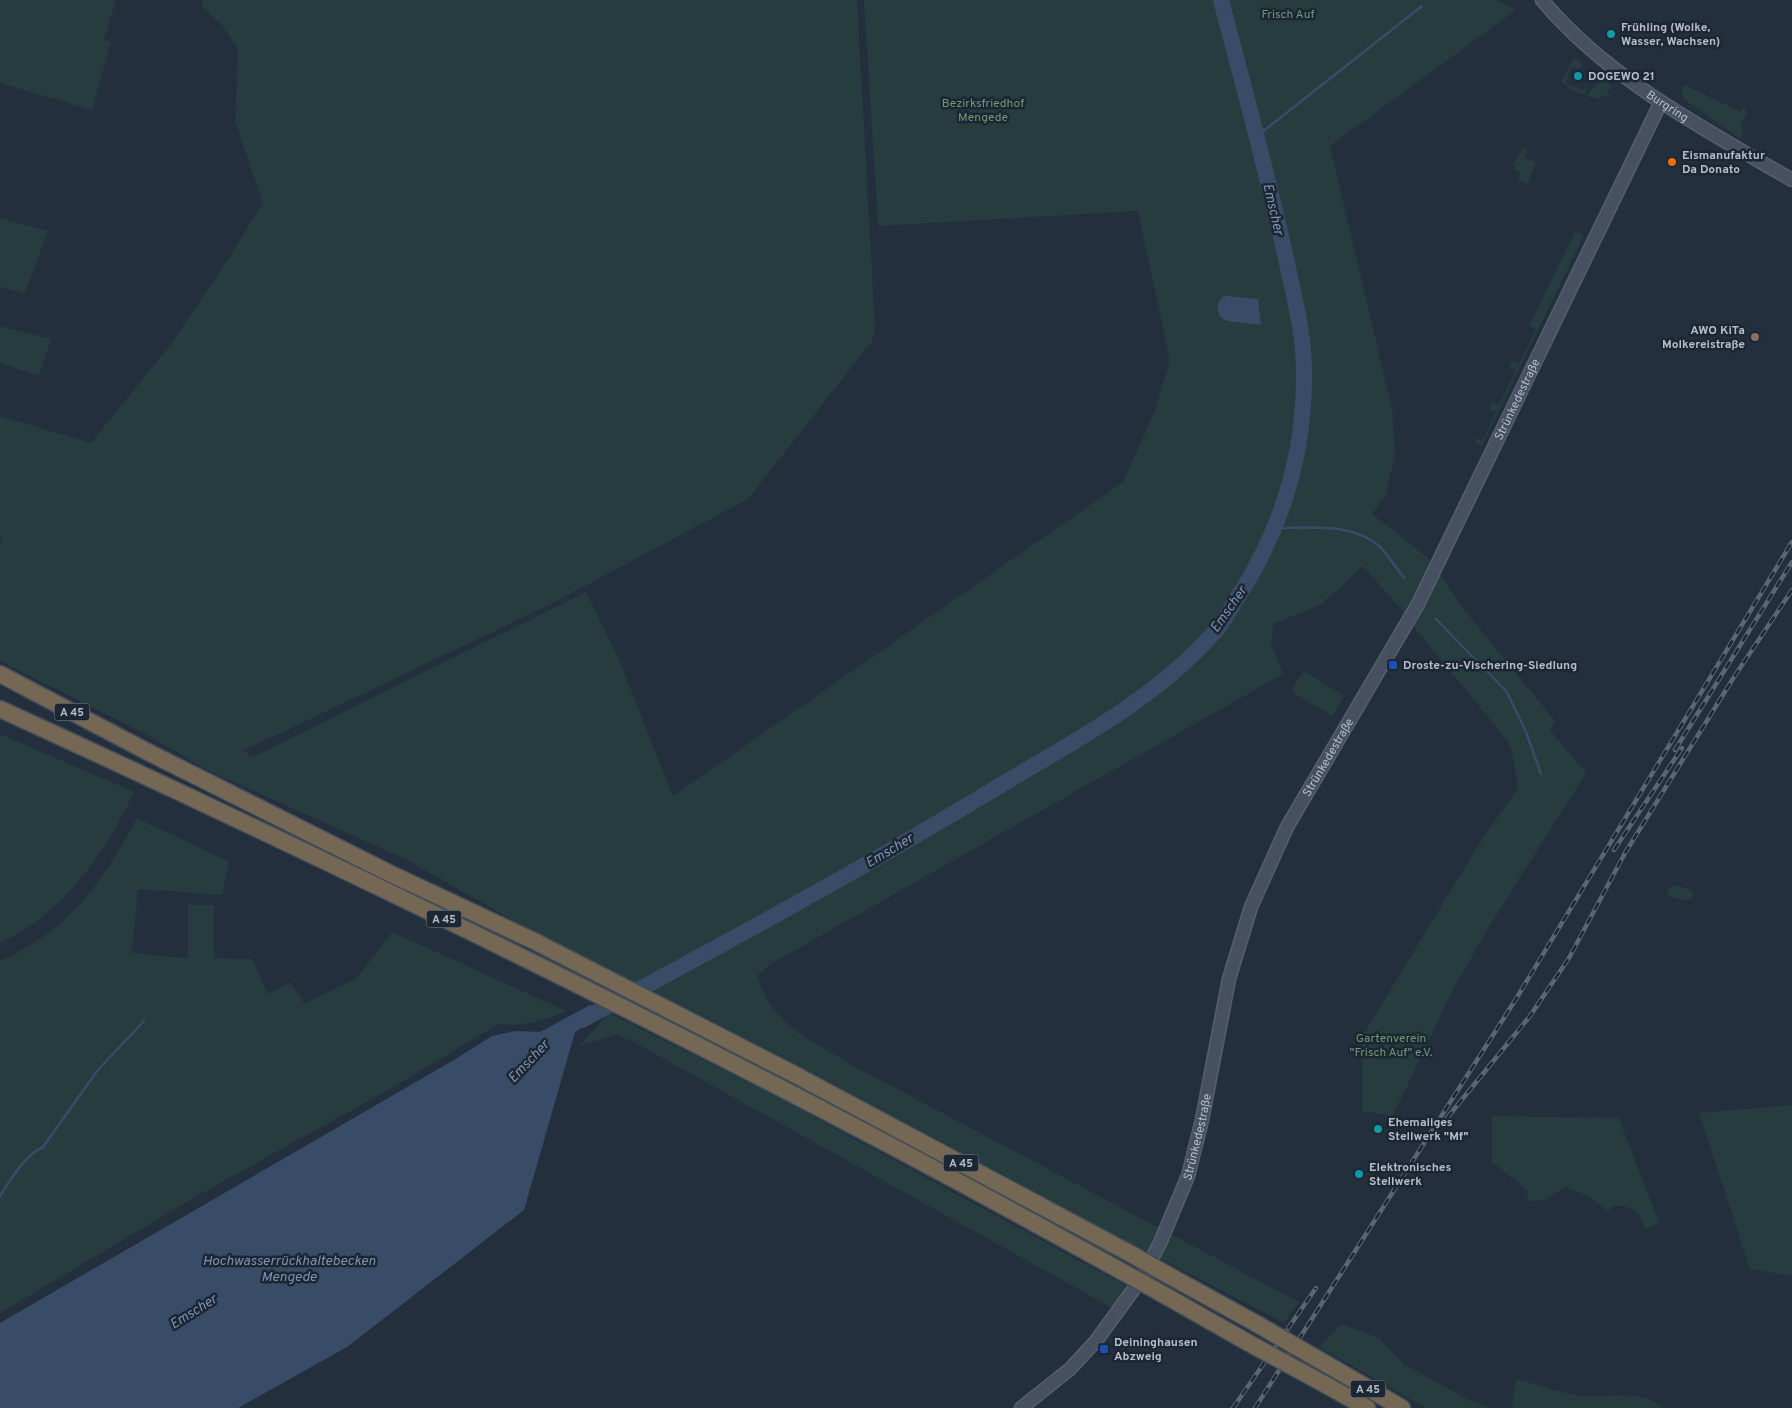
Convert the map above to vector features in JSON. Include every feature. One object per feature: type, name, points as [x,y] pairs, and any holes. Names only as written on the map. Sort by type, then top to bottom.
[{"type":"highway","name":"A 45","points":[[0,674],[144,750],[390,873],[534,941],[792,1073],[1131,1254],[1258,1324],[1402,1408]]},
{"type":"highway","name":"A 45","points":[[0,710],[134,771],[566,979],[746,1070],[929,1166],[1122,1271],[1367,1408]]},
{"type":"highway","points":[[0,721],[98,754]]},
{"type":"main road","name":"Burgring","points":[[1542,0],[1573,34],[1614,69],[1661,102],[1792,180]]},
{"type":"main road","name":"Strünkedestraße","points":[[1021,1408],[1070,1369],[1099,1337],[1139,1282],[1160,1243],[1188,1176],[1202,1120],[1229,979],[1255,898],[1287,827],[1414,612],[1661,102]]},
{"type":"green space","points":[[0,0],[116,0],[104,40],[111,42],[92,110],[0,83]]},
{"type":"green space","points":[[203,0],[857,0],[875,328],[872,341],[748,499],[555,602],[243,751],[253,757],[586,592],[620,662],[673,796],[1123,482],[1155,410],[1170,361],[1138,211],[878,226],[864,0],[1495,0],[1516,10],[1330,146],[1392,409],[1395,454],[1386,494],[1372,514],[1427,557],[1467,613],[1555,721],[1550,730],[1586,773],[1489,927],[1452,991],[1393,1116],[1362,1111],[1362,1037],[1483,837],[1518,789],[1512,751],[1507,740],[1415,628],[1410,619],[1363,566],[1322,604],[1273,624],[1271,644],[1283,674],[769,965],[757,976],[772,1006],[782,1018],[819,1046],[1299,1302],[1284,1323],[779,1055],[645,987],[716,948],[642,986],[543,937],[405,859],[205,769],[149,736],[0,661],[0,543],[3,538],[0,536],[0,416],[91,443],[171,344],[263,203],[235,121],[238,49],[222,25],[201,6]],"holes":[[[1199,648],[1182,666],[1124,712],[1039,763],[1035,757],[1039,762],[1128,708]]]},
{"type":"green space","points":[[1575,57],[1582,63],[1580,69],[1571,67],[1566,84],[1584,90],[1589,79],[1585,95],[1570,90],[1561,80]]},
{"type":"green space","points":[[1603,80],[1611,86],[1606,97],[1602,95],[1600,99],[1587,96],[1589,91]]},
{"type":"green space","points":[[1684,85],[1741,112],[1744,106],[1747,113],[1741,124],[1743,135],[1740,139],[1687,101],[1681,94]]},
{"type":"green space","points":[[1523,148],[1527,150],[1525,158],[1536,162],[1528,184],[1518,181],[1520,172],[1515,170],[1513,165]]},
{"type":"green space","points":[[0,218],[48,231],[25,293],[0,287]]},
{"type":"green space","points":[[1575,232],[1584,235],[1482,446],[1477,445],[1475,438],[1482,441],[1496,412],[1489,409],[1492,402],[1499,405],[1516,370],[1509,367],[1512,361],[1519,364],[1536,329],[1529,326]]},
{"type":"green space","points":[[0,326],[51,339],[39,376],[0,363]]},
{"type":"green space","points":[[1304,671],[1344,696],[1332,716],[1294,693],[1293,688]]},
{"type":"green space","points":[[0,734],[134,792],[110,838],[80,879],[44,915],[0,943]]},
{"type":"green space","points":[[137,818],[229,862],[222,895],[138,889],[132,953],[188,958],[188,905],[214,905],[214,958],[209,958],[252,959],[268,994],[290,982],[304,1004],[356,979],[392,932],[566,1011],[533,1022],[516,1025],[498,1024],[388,1090],[197,1196],[0,1313],[0,961],[25,949],[46,935],[82,902],[111,863]]},
{"type":"green space","points":[[1673,885],[1689,889],[1693,894],[1692,898],[1685,901],[1669,896],[1667,889]]},
{"type":"green space","points":[[609,1013],[774,1095],[1126,1286],[1112,1308],[632,1041],[615,1035],[579,1046]]},
{"type":"green space","points":[[1792,1105],[1792,1276],[1750,1269],[1699,1113]]},
{"type":"green space","points":[[1492,1116],[1619,1118],[1659,1223],[1645,1229],[1638,1212],[1624,1206],[1614,1206],[1608,1211],[1589,1196],[1565,1187],[1545,1200],[1526,1201],[1529,1191],[1492,1162]]},
{"type":"green space","points":[[1341,1324],[1379,1338],[1404,1364],[1469,1400],[1491,1408],[1426,1408],[1319,1347]]},
{"type":"green space","points":[[1516,1379],[1577,1395],[1636,1396],[1645,1398],[1664,1408],[1512,1408]]},
{"type":"water","points":[[1222,297],[1258,299],[1261,325],[1227,321],[1220,317],[1217,306]]},
{"type":"water","name":"Hochwasserrückhaltebecken Mengede","points":[[590,1005],[606,1012],[575,1032],[524,1210],[347,1347],[238,1408],[0,1408],[0,1323],[454,1060],[492,1036],[516,1031],[540,1032]]},
{"type":"waterway","name":"Emscher","points":[[582,1020],[846,876],[1088,733],[1144,696],[1170,675],[1195,653],[1227,615],[1256,567],[1269,540],[1289,486],[1296,459],[1300,430],[1304,357],[1295,298],[1285,254],[1221,0]]},
{"type":"waterway","points":[[1256,137],[1422,6]]},
{"type":"waterway","points":[[1276,528],[1317,527],[1357,533],[1380,547],[1404,578]]},
{"type":"waterway","points":[[1436,619],[1507,692],[1526,732],[1541,774]]},
{"type":"waterway","points":[[0,1196],[24,1162],[43,1147],[97,1071],[144,1021]]},
{"type":"railway","points":[[1255,1408],[1516,999],[1792,542]]},
{"type":"railway","points":[[1675,750],[1792,562]]},
{"type":"railway","points":[[1447,1118],[1530,1016],[1569,958],[1625,853],[1734,677],[1792,590]]},
{"type":"railway","points":[[1614,850],[1682,748]]},
{"type":"railway","points":[[1233,1408],[1316,1288]]},
{"type":"place","name":"Frühling (Wolke, Wasser, Wachsen)","points":[[1611,34]]},
{"type":"place","name":"DOGEWO 21","points":[[1578,76]]},
{"type":"place","name":"Eismanufaktur Da Donato","points":[[1672,162]]},
{"type":"place","name":"AWO KiTa Molkereistraße","points":[[1755,337]]},
{"type":"place","name":"Droste-zu-Vischering-Siedlung","points":[[1393,665]]},
{"type":"place","name":"Ehemaliges Stellwerk \"Mf\"","points":[[1378,1129]]},
{"type":"place","name":"Elektronisches Stellwerk","points":[[1359,1174]]},
{"type":"place","name":"Deininghausen Abzweig","points":[[1104,1349]]},
{"type":"park label","name":"Frisch Auf","points":[[1288,14]]},
{"type":"park label","name":"Bezirksfriedhof Mengede","points":[[983,110]]},
{"type":"park label","name":"Gartenverein \"Frisch Auf\" e.V.","points":[[1391,1045]]}]
